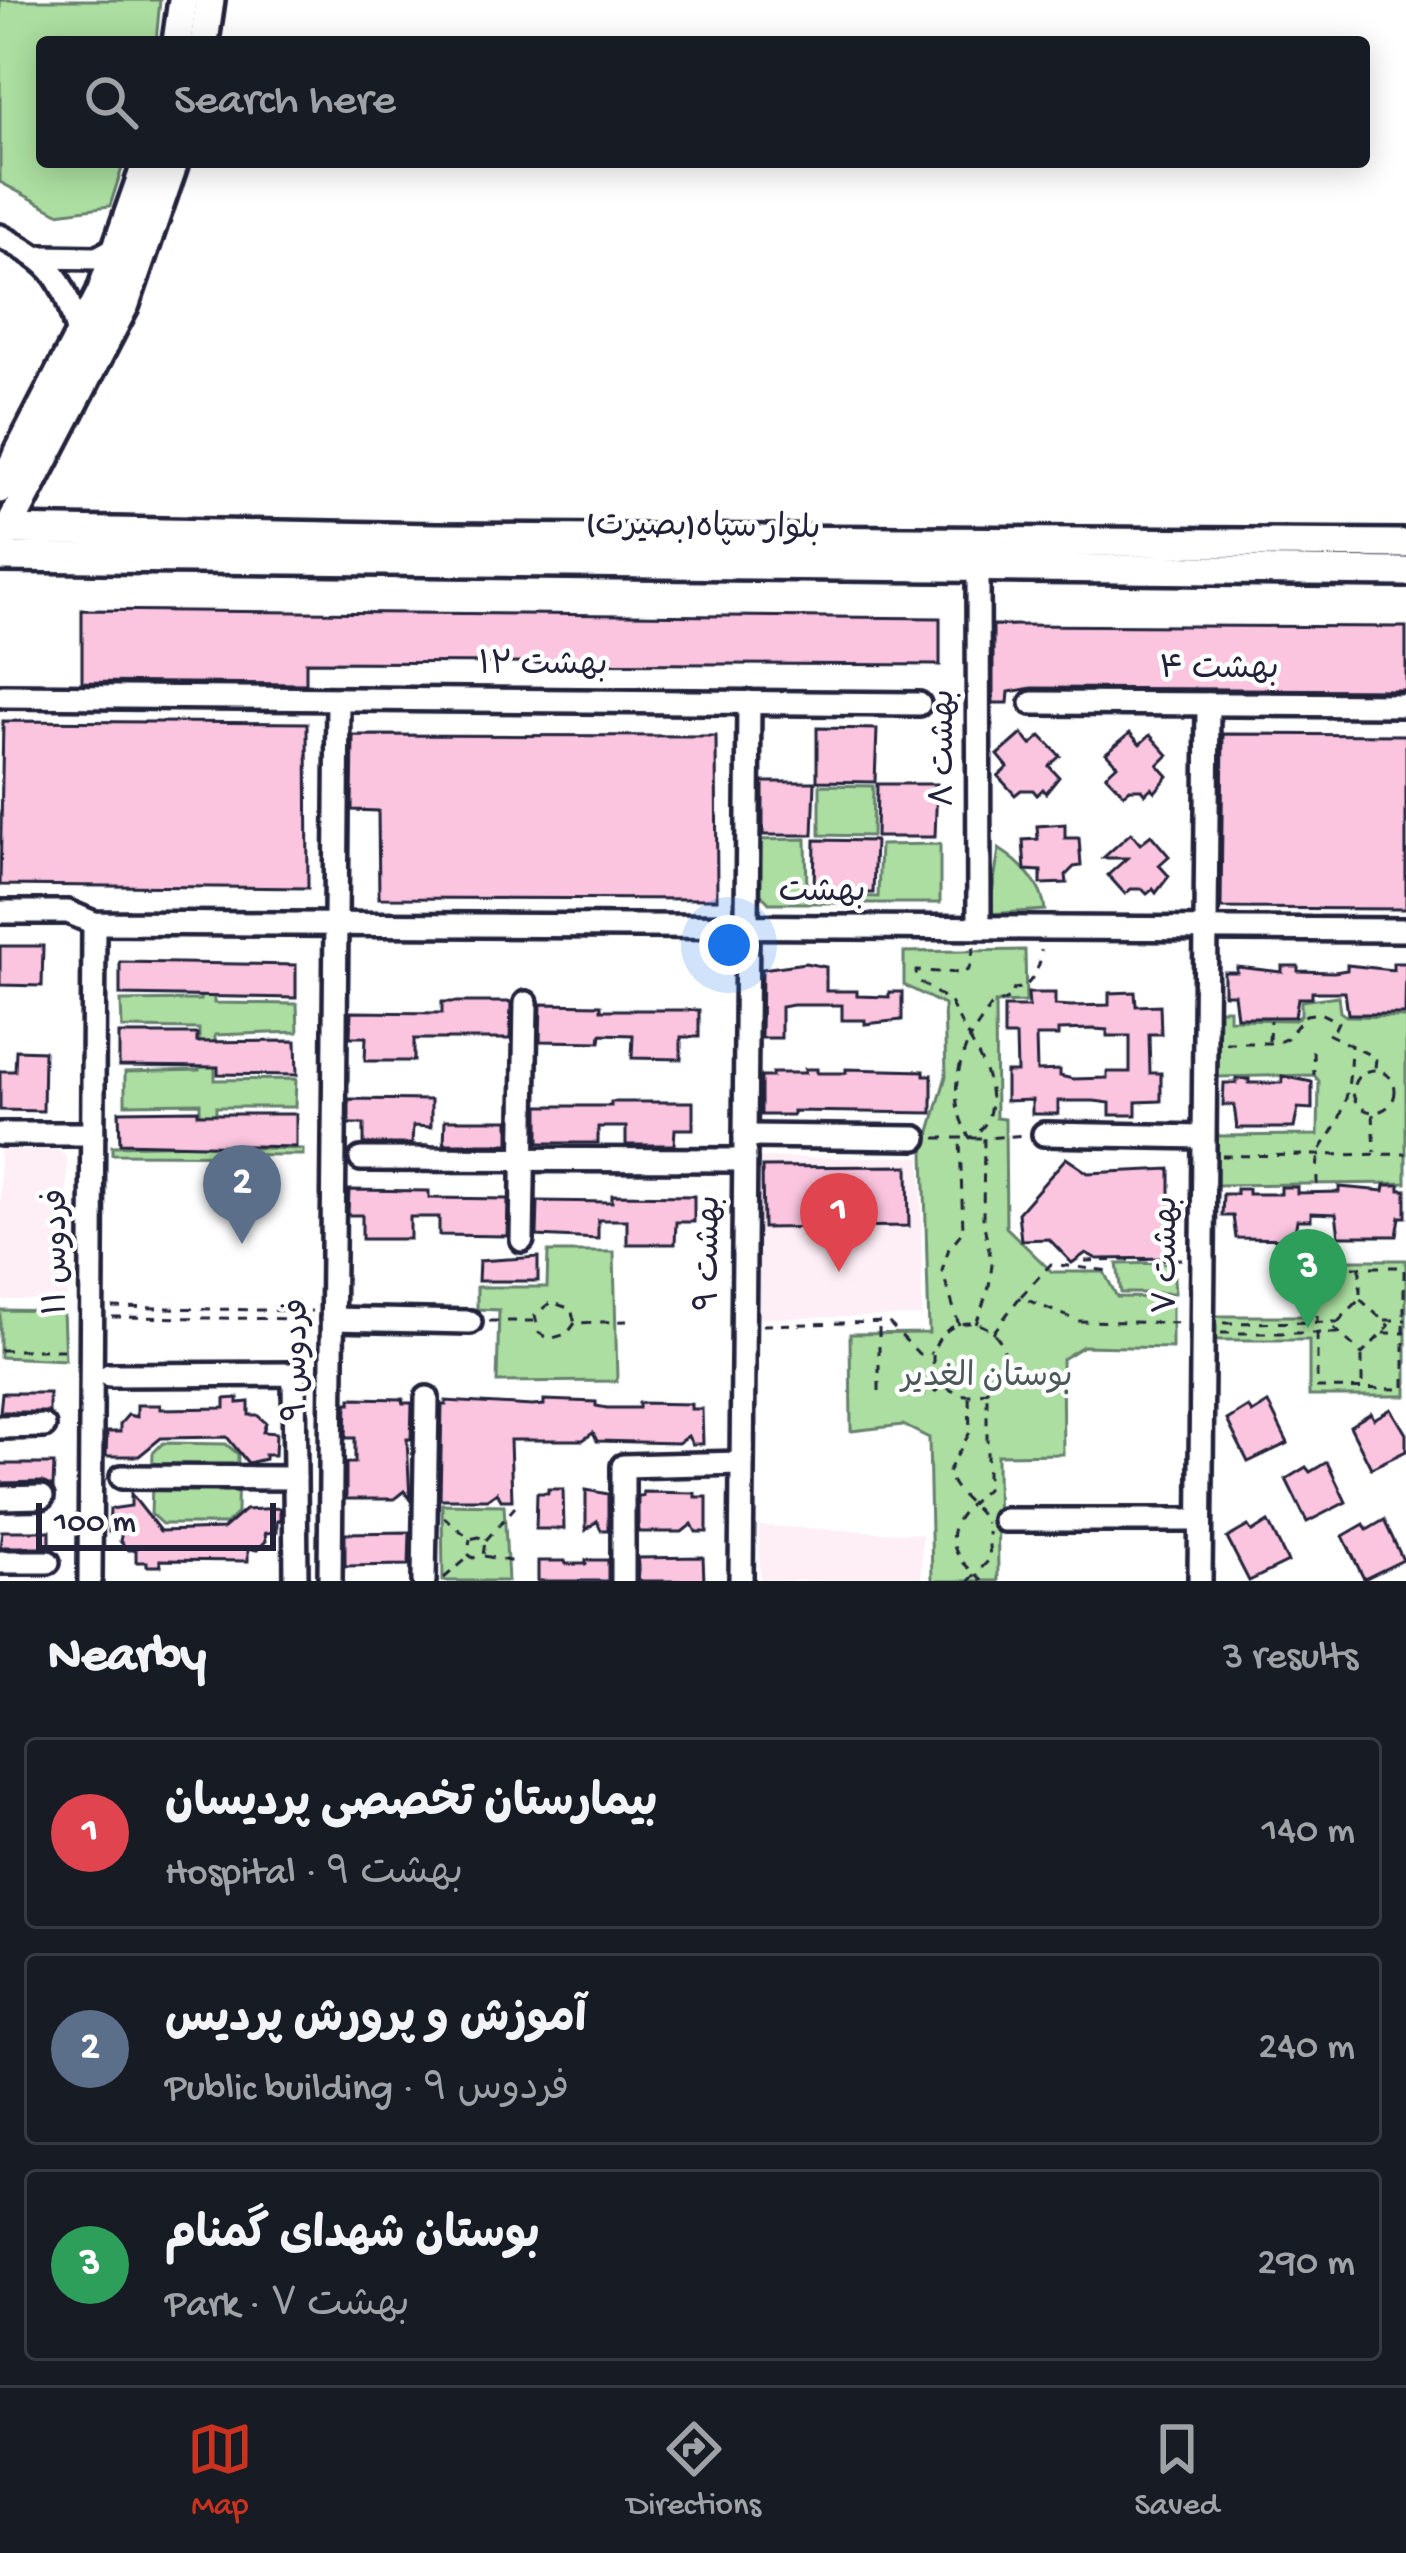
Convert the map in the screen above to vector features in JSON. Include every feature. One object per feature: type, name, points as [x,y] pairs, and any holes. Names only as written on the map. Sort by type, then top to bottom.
[{"type":"main road","points":[[178,36],[184,0]]},
{"type":"main road","points":[[205,36],[210,0]]},
{"type":"main road","points":[[0,489],[79,339],[119,247],[145,168]]},
{"type":"main road","points":[[3,544],[125,304],[172,168]]},
{"type":"main road","points":[[978,568],[980,540]]},
{"type":"main road","name":"بلوار سپاه(بصیرت)","points":[[436,550],[980,540],[1398,543]]},
{"type":"main road","points":[[1398,543],[1398,572]]},
{"type":"main road","name":"بلوار سپاه(بصیرت)","points":[[3,544],[436,550],[978,568],[1398,572]]},
{"type":"street","points":[[0,236],[42,257],[97,258],[119,247]]},
{"type":"street","points":[[42,257],[65,292],[79,339]]},
{"type":"street","name":"بهشت ۸","points":[[978,568],[979,927]]},
{"type":"street","name":"بهشت ۱۲","points":[[3,696],[919,704]]},
{"type":"street","name":"فردوس ۹","points":[[329,1581],[338,699]]},
{"type":"street","name":"بهشت ۹","points":[[741,1581],[749,702]]},
{"type":"street","name":"بهشت ۴","points":[[1032,703],[1406,705]]},
{"type":"street","name":"بهشت ۷","points":[[1200,1581],[1208,704]]},
{"type":"street","name":"بهشت","points":[[0,912],[68,912],[94,923],[1406,930]]},
{"type":"street","name":"فردوس ۱۱","points":[[90,1581],[94,923]]},
{"type":"street","points":[[522,1240],[526,1003]]},
{"type":"street","points":[[0,1134],[93,1133]]},
{"type":"street","points":[[1043,1134],[1203,1137]]},
{"type":"street","points":[[745,1136],[916,1138]]},
{"type":"street","points":[[361,1159],[745,1160]]},
{"type":"street","points":[[332,1315],[470,1322]]},
{"type":"street","points":[[109,1375],[294,1374],[296,1581]]},
{"type":"street","points":[[424,1581],[427,1398]]},
{"type":"street","points":[[0,1426],[44,1426]]},
{"type":"street","points":[[623,1581],[623,1466],[742,1463]]},
{"type":"street","points":[[122,1477],[295,1478]]},
{"type":"street","points":[[0,1498],[42,1498]]},
{"type":"street","points":[[1004,1520],[1200,1520]]},
{"type":"street","points":[[0,1562],[48,1562]]},
{"type":"path","points":[[970,1138],[979,1133],[988,1116],[992,1092],[983,1060],[950,1002],[917,980],[916,971],[963,973],[969,969],[979,927]]},
{"type":"path","points":[[970,1138],[962,1126],[954,1087],[969,1039],[991,1006],[1032,980],[1042,959],[1041,928]]},
{"type":"path","points":[[1219,1043],[1269,1043],[1287,1038],[1306,1015],[1320,1012],[1338,1022],[1330,1035],[1376,1058],[1375,1070]]},
{"type":"path","points":[[1269,1043],[1270,1020]]},
{"type":"path","points":[[1317,1184],[1316,1155],[1346,1100],[1351,1046]]},
{"type":"path","points":[[1313,1051],[1314,1075]]},
{"type":"path","points":[[1375,1070],[1388,1075],[1395,1087],[1389,1106],[1373,1112],[1358,1104],[1353,1091],[1357,1078],[1375,1070]]},
{"type":"path","points":[[1395,1087],[1406,1087]]},
{"type":"path","points":[[1373,1112],[1372,1140],[1377,1154]]},
{"type":"path","points":[[916,1138],[1043,1134]]},
{"type":"path","points":[[959,1325],[942,1271],[950,1248],[963,1231],[960,1138]]},
{"type":"path","points":[[976,1324],[992,1265],[983,1220],[984,1138]]},
{"type":"path","points":[[1217,1156],[1406,1154]]},
{"type":"path","points":[[1085,1261],[1202,1258]]},
{"type":"path","points":[[993,1333],[1051,1264],[1109,1271]]},
{"type":"path","points":[[1317,1267],[1404,1267],[1405,1320],[1404,1388],[1317,1388],[1317,1267]]},
{"type":"path","points":[[1360,1267],[1360,1299],[1334,1328],[1362,1354]]},
{"type":"path","points":[[1020,1297],[1078,1321],[1340,1333]]},
{"type":"path","points":[[1360,1299],[1389,1325],[1362,1354],[1362,1388]]},
{"type":"path","points":[[575,1323],[571,1309],[551,1302],[540,1308],[535,1321],[539,1333],[549,1340],[566,1334],[575,1323],[628,1321]]},
{"type":"path","points":[[91,1312],[332,1315]]},
{"type":"path","points":[[91,1312],[332,1315]]},
{"type":"path","points":[[1383,1320],[1405,1320]]},
{"type":"path","points":[[470,1322],[535,1321]]},
{"type":"path","points":[[743,1326],[888,1322],[919,1354],[933,1353]]},
{"type":"path","points":[[1201,1328],[1339,1322]]},
{"type":"path","points":[[879,1323],[879,1391]]},
{"type":"path","points":[[976,1324],[993,1333],[1005,1359],[997,1382],[987,1391],[969,1395],[943,1385],[932,1364],[933,1353],[944,1333],[959,1325],[976,1324]]},
{"type":"path","points":[[1382,1333],[1405,1333]]},
{"type":"path","points":[[0,1350],[91,1351]]},
{"type":"path","points":[[917,1393],[932,1396],[943,1385]]},
{"type":"path","points":[[982,1581],[961,1560],[954,1540],[959,1512],[987,1488],[987,1391]]},
{"type":"path","points":[[969,1395],[970,1432],[948,1472],[952,1487],[981,1512],[991,1544],[990,1559],[969,1581]]},
{"type":"path","points":[[425,1501],[470,1539]]},
{"type":"path","points":[[482,1556],[485,1542],[515,1507]]},
{"type":"path","points":[[470,1539],[479,1537],[485,1542]]},
{"type":"path","points":[[470,1539],[466,1548],[470,1556]]},
{"type":"path","points":[[440,1581],[470,1556],[519,1563]]},
{"type":"shaded area","points":[[0,1150],[58,1150],[67,1158],[67,1300],[0,1300]]},
{"type":"shaded area","points":[[921,1157],[922,1316],[757,1318],[756,1158]]},
{"type":"shaded area","points":[[759,1526],[922,1534],[921,1581],[760,1581]]},
{"type":"green space","points":[[0,0],[160,0],[157,36],[36,36],[36,168],[122,168],[110,206],[58,213],[0,182]]},
{"type":"green space","points":[[820,785],[873,786],[872,836],[820,835]]},
{"type":"green space","points":[[806,839],[807,895],[878,897],[880,845],[940,844],[940,903],[769,903],[755,888],[754,840]]},
{"type":"green space","points":[[999,849],[1029,875],[1045,910],[989,914]]},
{"type":"green space","name":"بوستان الغدیر","points":[[1025,950],[1026,1002],[995,1003],[996,1118],[1005,1119],[1006,1227],[1052,1272],[1104,1272],[1117,1297],[1172,1298],[1172,1348],[1083,1346],[1062,1359],[1063,1454],[997,1455],[998,1581],[932,1581],[929,1438],[903,1425],[851,1431],[850,1334],[929,1333],[924,1152],[946,1076],[944,1005],[904,985],[904,952]]},
{"type":"green space","points":[[213,969],[214,1003],[297,1004],[298,1032],[215,1035],[215,1080],[296,1079],[295,1107],[216,1107],[215,1147],[303,1149],[303,1155],[112,1154],[112,1146],[200,1144],[200,1103],[125,1104],[125,1072],[199,1070],[199,1029],[122,1028],[121,1001],[200,1000],[201,970]]},
{"type":"green space","points":[[1338,996],[1340,1012],[1346,1016],[1406,1017],[1406,1183],[1217,1185],[1217,1136],[1318,1135],[1319,1081],[1314,1075],[1218,1077],[1219,1009],[1229,1009],[1229,1019],[1295,1020],[1301,1015],[1301,1001]]},
{"type":"green space","points":[[548,1252],[614,1252],[617,1381],[497,1382],[499,1310],[477,1309],[477,1287],[547,1287]]},
{"type":"green space","points":[[1311,1260],[1406,1260],[1406,1396],[1309,1396],[1309,1340],[1209,1340],[1210,1316],[1310,1316]]},
{"type":"green space","points":[[1173,1263],[1175,1293],[1121,1293],[1117,1264]]},
{"type":"green space","points":[[0,1310],[63,1311],[65,1360],[0,1357]]},
{"type":"green space","points":[[163,1443],[226,1444],[238,1454],[237,1513],[226,1524],[162,1524],[151,1514],[153,1453]]},
{"type":"green space","points":[[442,1504],[504,1505],[508,1581],[443,1581]]},
{"type":"building","points":[[82,610],[940,618],[940,665],[306,662],[306,684],[82,682]]},
{"type":"building","points":[[993,625],[1406,627],[1406,690],[1032,688],[1009,692],[1008,703],[993,703]]},
{"type":"building","points":[[3,721],[307,723],[308,888],[0,885]]},
{"type":"building","points":[[817,728],[877,729],[875,782],[817,781]]},
{"type":"building","points":[[1130,733],[1140,744],[1150,735],[1168,755],[1158,765],[1168,776],[1155,792],[1130,789],[1124,794],[1106,775],[1117,765],[1106,753]]},
{"type":"building","points":[[1022,734],[1031,745],[1041,736],[1060,756],[1049,766],[1059,777],[1046,793],[1043,789],[1037,795],[1021,790],[1015,795],[998,776],[1008,767],[998,755]]},
{"type":"building","points":[[1223,734],[1406,735],[1406,909],[1221,908]]},
{"type":"building","points":[[353,735],[716,736],[717,899],[379,898],[378,811],[352,810]]},
{"type":"building","points":[[763,782],[815,782],[813,835],[763,835]]},
{"type":"building","points":[[877,784],[937,784],[935,837],[876,837]]},
{"type":"building","points":[[1065,824],[1065,838],[1079,838],[1081,866],[1066,875],[1067,883],[1041,884],[1041,871],[1025,870],[1023,840],[1038,839],[1037,826]]},
{"type":"building","points":[[1131,833],[1140,844],[1151,835],[1169,856],[1159,865],[1169,876],[1156,893],[1131,889],[1125,894],[1108,875],[1127,858],[1103,858]]},
{"type":"building","points":[[815,840],[875,841],[873,893],[814,893]]},
{"type":"building","points":[[0,946],[43,946],[42,986],[0,985]]},
{"type":"building","points":[[120,962],[296,965],[296,998],[120,995]]},
{"type":"building","points":[[805,963],[826,967],[826,991],[889,997],[889,992],[902,992],[902,1020],[865,1024],[865,1020],[842,1020],[842,1005],[793,1005],[781,1007],[781,1038],[761,1038],[762,969]]},
{"type":"building","points":[[1393,963],[1406,963],[1405,1014],[1348,1014],[1345,992],[1312,992],[1312,998],[1298,998],[1295,1017],[1237,1017],[1234,994],[1224,994],[1224,972],[1237,972],[1237,967],[1282,972],[1282,966],[1298,966],[1298,971],[1334,972],[1347,970],[1347,965],[1393,970]]},
{"type":"building","points":[[1135,992],[1136,1006],[1160,1005],[1161,1034],[1149,1034],[1150,1073],[1161,1073],[1161,1101],[1136,1102],[1136,1115],[1110,1115],[1110,1103],[1058,1101],[1058,1114],[1032,1114],[1032,1100],[1006,1101],[1006,1072],[1017,1072],[1016,1036],[1004,1036],[1004,1007],[1029,1007],[1028,993],[1055,993],[1055,1005],[1109,1005],[1109,993]],"holes":[[[1058,1030],[1107,1030],[1107,1036],[1130,1036],[1130,1072],[1073,1079],[1060,1076],[1060,1070],[1037,1071],[1036,1036],[1058,1036]]]},
{"type":"building","points":[[442,1002],[511,1002],[510,1039],[414,1039],[414,1061],[365,1061],[366,1037],[350,1037],[351,1012],[442,1013]]},
{"type":"building","points":[[541,1004],[601,1005],[601,1010],[699,1010],[699,1037],[681,1037],[681,1059],[632,1058],[633,1035],[601,1034],[600,1042],[540,1041]]},
{"type":"building","points":[[119,1034],[197,1034],[197,1042],[296,1041],[297,1075],[218,1074],[218,1067],[119,1066]]},
{"type":"building","points":[[16,1050],[44,1051],[43,1111],[0,1110],[0,1071],[15,1071]]},
{"type":"building","points":[[805,1069],[817,1069],[817,1073],[924,1071],[932,1075],[932,1113],[793,1111],[793,1115],[761,1115],[761,1077],[805,1073]]},
{"type":"building","points":[[1282,1076],[1312,1082],[1312,1109],[1298,1108],[1294,1128],[1237,1128],[1234,1105],[1223,1105],[1224,1083],[1249,1079],[1249,1083],[1282,1083]]},
{"type":"building","points":[[349,1099],[431,1100],[431,1127],[413,1126],[412,1144],[364,1144],[364,1124],[349,1124]]},
{"type":"building","points":[[611,1102],[693,1102],[693,1129],[675,1129],[674,1145],[626,1145],[626,1127],[598,1127],[598,1143],[539,1143],[539,1106],[611,1106]]},
{"type":"building","points":[[198,1110],[198,1114],[296,1114],[296,1147],[120,1143],[119,1111]]},
{"type":"building","points":[[445,1120],[509,1120],[509,1144],[444,1144]]},
{"type":"building","points":[[1066,1158],[1088,1173],[1170,1169],[1170,1258],[1097,1259],[1086,1253],[1072,1263],[1049,1239],[1021,1240],[1018,1213]]},
{"type":"building","points":[[908,1166],[909,1226],[763,1228],[762,1167]]},
{"type":"building","points":[[1385,1185],[1406,1190],[1406,1217],[1400,1217],[1397,1236],[1339,1236],[1336,1214],[1311,1213],[1311,1220],[1297,1220],[1294,1239],[1236,1238],[1233,1216],[1222,1216],[1223,1194],[1236,1194],[1236,1189],[1248,1189],[1248,1194],[1281,1194],[1281,1187],[1297,1187],[1297,1193],[1339,1192],[1339,1187],[1384,1191]]},
{"type":"building","points":[[349,1190],[508,1199],[507,1236],[439,1235],[439,1217],[410,1217],[410,1239],[362,1239],[362,1215],[348,1215]]},
{"type":"building","points":[[612,1195],[694,1196],[694,1222],[676,1222],[675,1244],[627,1244],[627,1220],[598,1220],[598,1239],[537,1236],[538,1201],[612,1202]]},
{"type":"building","points":[[538,1257],[538,1281],[478,1281],[479,1261]]},
{"type":"building","points":[[2,1393],[49,1393],[49,1412],[0,1412]]},
{"type":"building","points":[[238,1398],[238,1403],[249,1402],[249,1415],[266,1423],[263,1432],[276,1433],[275,1455],[248,1463],[227,1437],[161,1438],[139,1456],[106,1456],[107,1432],[120,1432],[128,1415],[137,1417],[137,1405],[225,1408],[225,1399]]},
{"type":"building","points":[[351,1398],[412,1403],[411,1439],[407,1439],[410,1500],[404,1491],[394,1499],[346,1499],[346,1463],[355,1463],[355,1438],[346,1438]]},
{"type":"building","points":[[544,1400],[596,1402],[607,1408],[691,1404],[691,1409],[702,1409],[703,1444],[692,1444],[688,1436],[678,1443],[597,1441],[593,1433],[583,1440],[510,1440],[512,1500],[501,1500],[497,1492],[487,1499],[440,1499],[442,1405],[446,1401],[532,1406],[544,1405]]},
{"type":"building","points":[[1268,1403],[1288,1443],[1248,1462],[1227,1420],[1248,1407],[1252,1413]]},
{"type":"building","points":[[1391,1409],[1406,1434],[1406,1451],[1371,1468],[1350,1426],[1371,1413],[1374,1419]]},
{"type":"building","points":[[1327,1462],[1346,1502],[1307,1522],[1286,1479]]},
{"type":"building","points":[[0,1464],[54,1464],[53,1487],[42,1482],[0,1483]]},
{"type":"building","points":[[548,1489],[563,1489],[564,1529],[536,1529],[537,1493],[548,1493]]},
{"type":"building","points":[[586,1490],[608,1494],[608,1530],[601,1530],[597,1521],[586,1530]]},
{"type":"building","points":[[643,1492],[707,1497],[707,1532],[696,1532],[692,1524],[682,1532],[638,1532],[638,1496]]},
{"type":"building","points":[[131,1494],[160,1531],[223,1529],[245,1510],[280,1508],[280,1521],[277,1532],[265,1533],[266,1541],[257,1550],[248,1548],[248,1561],[160,1560],[161,1566],[147,1566],[147,1562],[136,1562],[136,1550],[128,1550],[120,1541],[122,1532],[109,1532],[110,1509],[131,1506]]},
{"type":"building","points":[[1384,1520],[1403,1560],[1364,1579],[1343,1536]]},
{"type":"building","points":[[1268,1522],[1288,1562],[1249,1581],[1227,1538]]},
{"type":"building","points":[[2,1531],[50,1531],[50,1547],[0,1547]]},
{"type":"building","points":[[410,1532],[409,1565],[345,1566],[345,1533]]},
{"type":"building","points":[[703,1557],[704,1581],[638,1581],[638,1558]]},
{"type":"building","points":[[586,1560],[608,1560],[608,1581],[538,1581],[538,1561],[586,1564]]},
{"type":"place","name":"آموزش و پرورش پردیس","points":[[242,1244]]},
{"type":"place","name":"بیمارستان تخصصی پردیسان","points":[[839,1272]]},
{"type":"place","name":"بوستان شهدای گمنام","points":[[1308,1328]]}]
